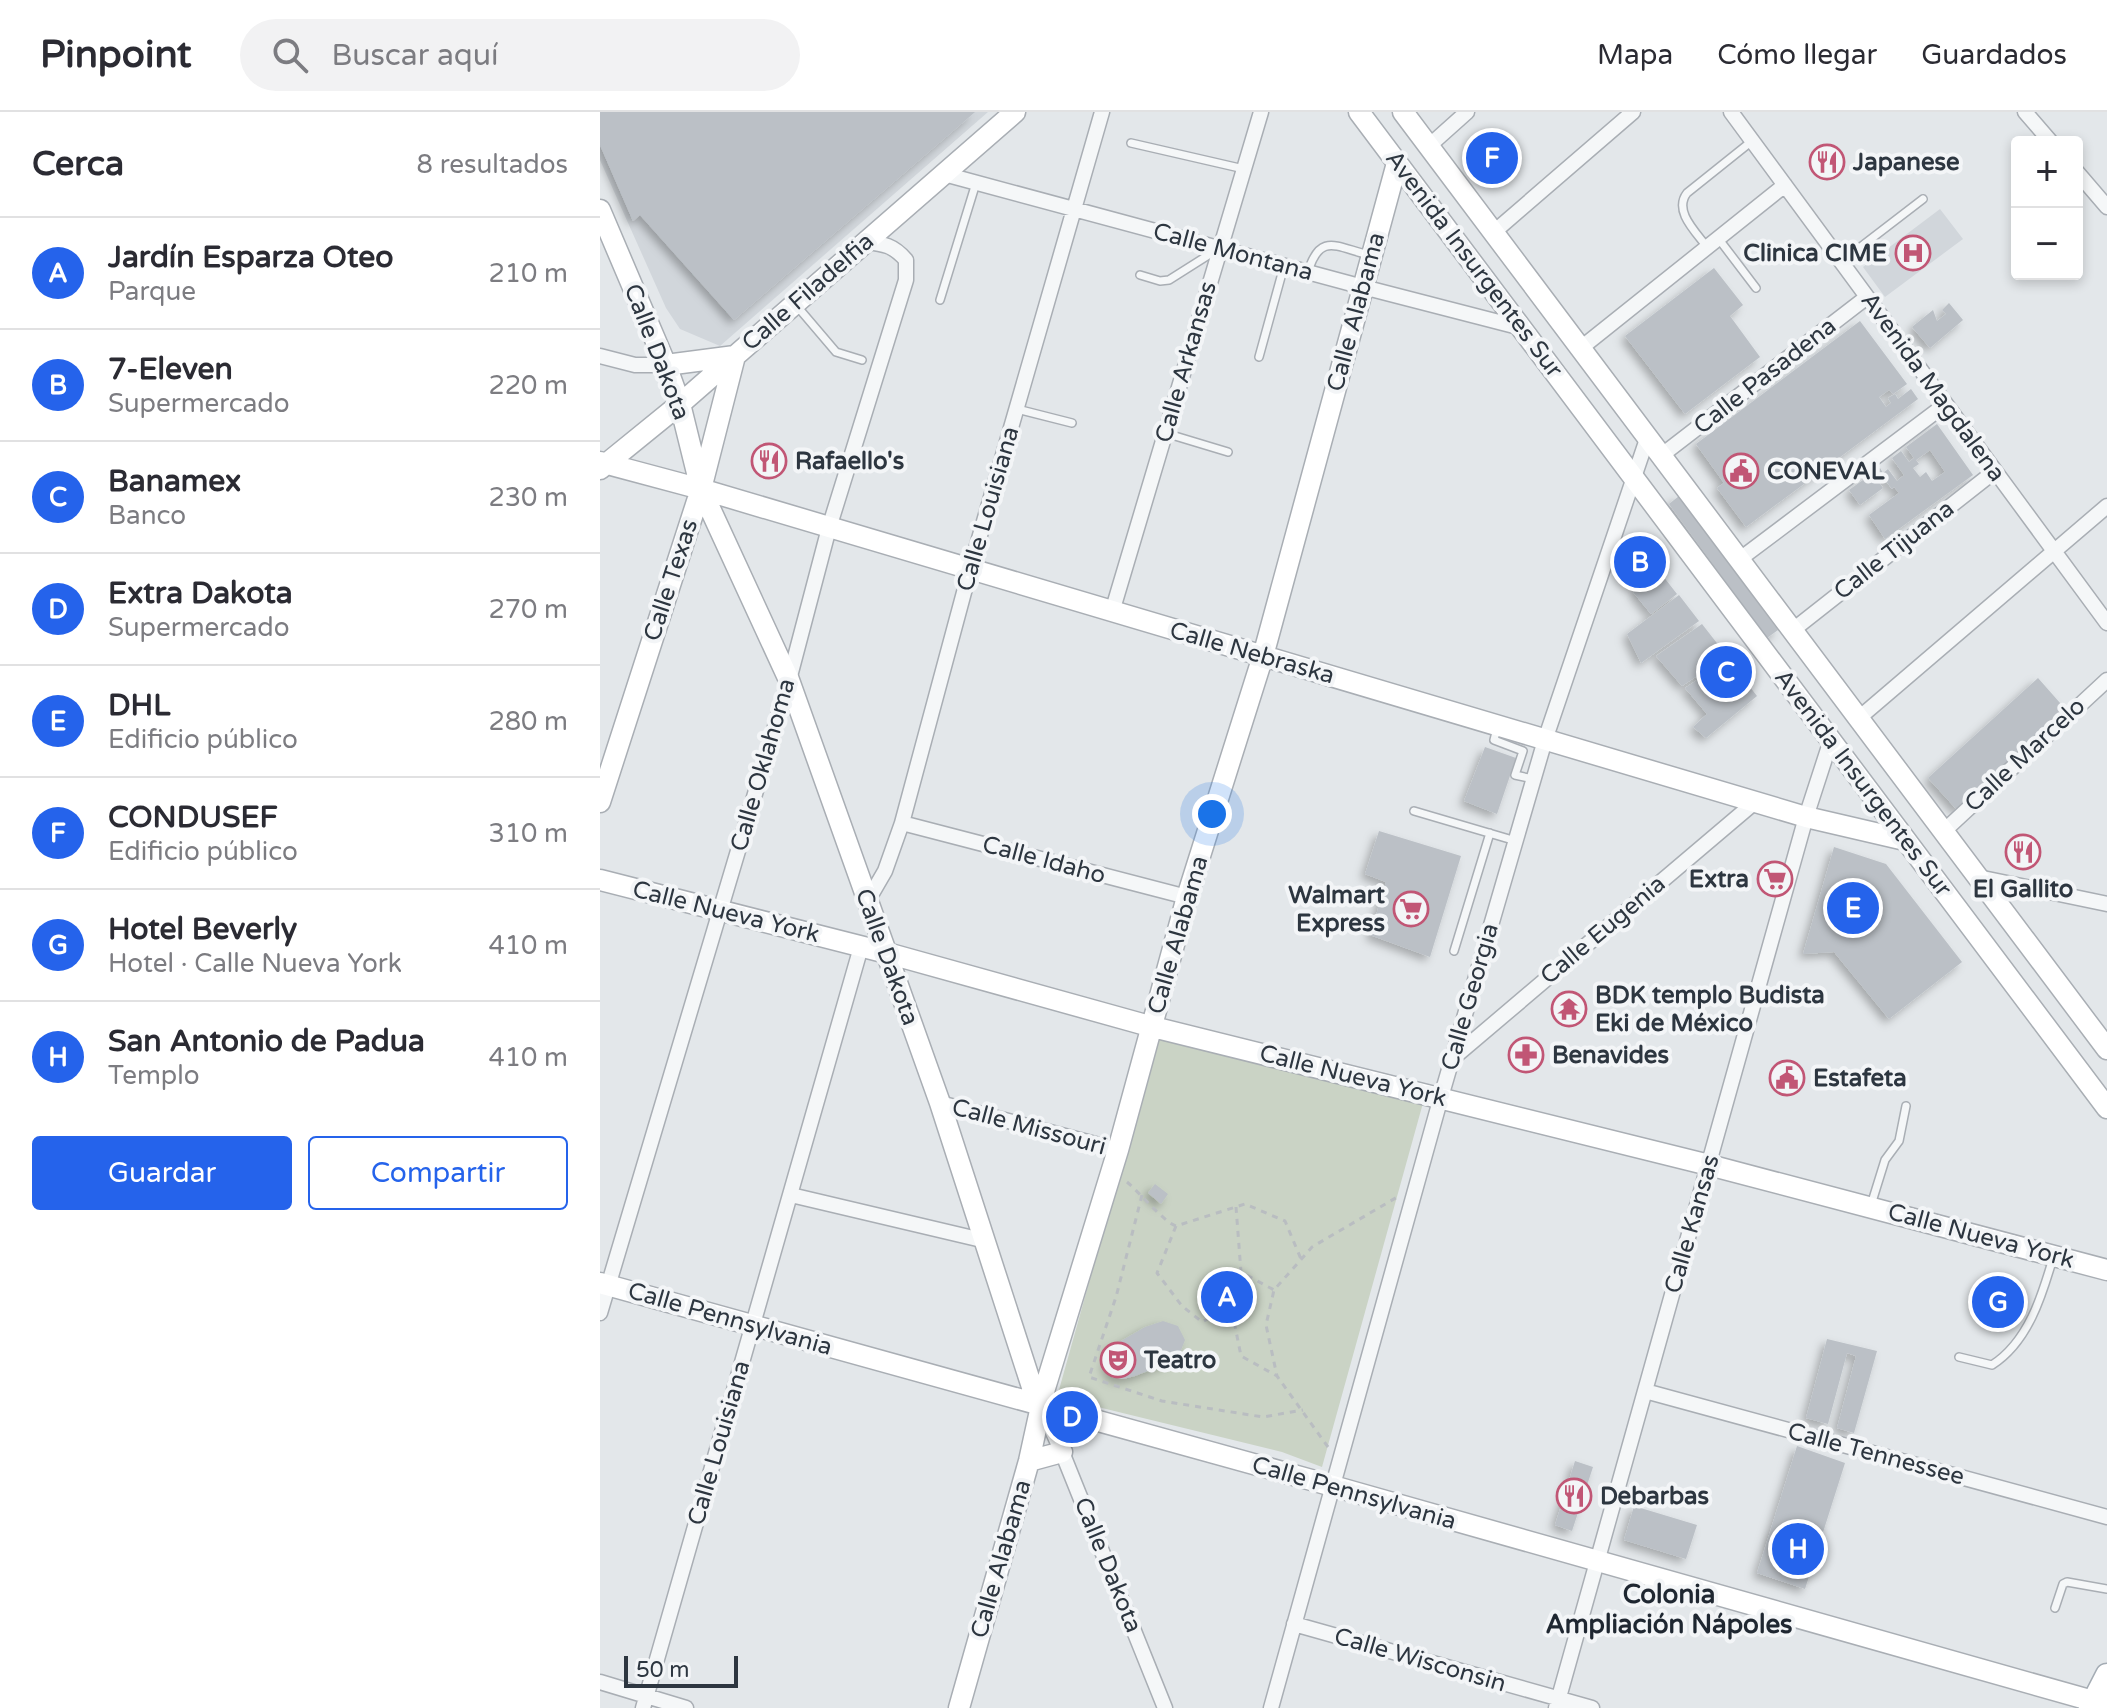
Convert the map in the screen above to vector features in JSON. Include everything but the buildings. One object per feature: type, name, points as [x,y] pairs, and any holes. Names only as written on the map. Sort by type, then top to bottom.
[{"type":"main road","points":[[2097,1705],[2107,1675]]},
{"type":"street","name":"Calle Filadelfia","points":[[602,465],[680,404],[1015,112]]},
{"type":"street","name":"Calle Louisiana","points":[[867,902],[885,871],[902,823],[970,570],[1102,112]]},
{"type":"street","name":"Calle Arkansas","points":[[1112,612],[1261,112]]},
{"type":"street","name":"Avenida Insurgentes Sur","points":[[1359,112],[2107,1108]]},
{"type":"street","name":"Avenida Insurgentes Sur","points":[[1403,112],[2107,1049]]},
{"type":"street","points":[[1429,146],[1467,112]]},
{"type":"street","points":[[1494,232],[1633,112]]},
{"type":"street","name":"Avenida Magdalena","points":[[1731,112],[2107,623]]},
{"type":"street","points":[[2025,112],[2046,136]]},
{"type":"street","name":"Calle Alabama","points":[[959,1708],[1029,1461],[1041,1406],[1118,1150],[1187,897],[1263,656],[1397,163]]},
{"type":"street","name":"Calle Montana","points":[[944,174],[1522,328]]},
{"type":"street","points":[[2083,179],[2107,207]]},
{"type":"street","points":[[1581,348],[1785,185]]},
{"type":"street","name":"Calle Dakota","points":[[600,210],[666,365],[680,404],[701,489],[789,680],[940,1103],[1032,1387],[1062,1452],[1165,1708]]},
{"type":"street","name":"Calle Oklahoma","points":[[600,1313],[604,1284],[721,910],[789,680],[829,528],[906,280],[906,260],[897,250],[884,244],[866,242]]},
{"type":"street","name":"Calle Pasadena","points":[[1662,455],[1867,297]]},
{"type":"street","points":[[600,356],[635,365],[666,365],[735,356]]},
{"type":"street","name":"Calle Texas","points":[[600,802],[701,489],[735,356]]},
{"type":"street","points":[[1740,559],[1946,404]]},
{"type":"street","points":[[1634,476],[1648,436]]},
{"type":"street","name":"Calle Nebraska","points":[[602,465],[701,489],[1806,817],[1905,840]]},
{"type":"street","name":"Calle Tijuana","points":[[1793,630],[1995,471]]},
{"type":"street","name":"Calle Georgia","points":[[1271,1708],[1533,779],[1634,476]]},
{"type":"street","points":[[1859,718],[2107,506]]},
{"type":"street","name":"Calle Marcelo","points":[[1944,831],[2107,680]]},
{"type":"street","name":"Calle Kansas","points":[[1557,1703],[1806,817],[1831,740]]},
{"type":"street","name":"Calle Eugenia","points":[[1452,1059],[1755,802]]},
{"type":"street","name":"Calle Idaho","points":[[902,823],[1187,897]]},
{"type":"street","points":[[1978,877],[2107,904]]},
{"type":"street","name":"Calle Nueva York","points":[[600,880],[887,953],[1153,1027],[1709,1165],[2107,1270]]},
{"type":"street","name":"Calle Louisiana","points":[[645,1702],[861,947]]},
{"type":"street","name":"Calle Missouri","points":[[940,1103],[1118,1150]]},
{"type":"street","points":[[791,1195],[986,1241]]},
{"type":"street","name":"Calle Pennsylvania","points":[[604,1284],[1332,1486],[2097,1705]]},
{"type":"street","name":"Calle Tennessee","points":[[1645,1391],[2107,1517]]},
{"type":"street","points":[[1029,1461],[1062,1452]]},
{"type":"street","name":"Calle Wisconsin","points":[[1294,1624],[1557,1703],[1592,1708]]},
{"type":"street","points":[[600,1682],[645,1702],[686,1708]]},
{"type":"lane","points":[[1752,141],[1687,193],[1681,207],[1684,214],[1756,288]]},
{"type":"lane","points":[[1131,143],[1244,169]]},
{"type":"lane","points":[[940,300],[976,181]]},
{"type":"lane","points":[[1841,262],[1923,199]]},
{"type":"lane","points":[[1308,272],[1313,256],[1324,246],[1371,256]]},
{"type":"lane","points":[[1140,275],[1160,281],[1169,280],[1219,248]]},
{"type":"lane","points":[[1259,357],[1284,266]]},
{"type":"lane","points":[[795,303],[836,352],[862,360]]},
{"type":"lane","points":[[1017,409],[1072,423]]},
{"type":"lane","points":[[1165,433],[1228,452]]},
{"type":"lane","points":[[1498,726],[1494,740],[1523,751],[1515,775],[1533,779]]},
{"type":"lane","points":[[1414,811],[1516,841]]},
{"type":"lane","points":[[1454,951],[1490,833]]},
{"type":"lane","points":[[1871,1207],[1885,1160],[1899,1141],[1906,1106]]},
{"type":"lane","points":[[1959,1357],[1992,1365],[2005,1356],[2015,1345],[2041,1300],[2054,1256]]},
{"type":"lane","points":[[2055,1608],[2063,1584],[2067,1582],[2107,1589]]},
{"type":"path","points":[[1118,1175],[1169,1224],[1176,1226],[1245,1204],[1285,1221],[1301,1259]]},
{"type":"path","points":[[1142,1195],[1116,1297],[1089,1377],[1162,1401],[1248,1415],[1263,1417],[1303,1410]]},
{"type":"path","points":[[1277,1376],[1266,1325],[1274,1290],[1312,1247],[1399,1196]]},
{"type":"path","points":[[1236,1207],[1241,1272],[1274,1290]]},
{"type":"path","points":[[1176,1226],[1157,1273],[1182,1306],[1202,1322],[1231,1306],[1241,1356],[1277,1376],[1328,1447]]},
{"type":"shaded area","points":[[600,112],[988,112],[720,346],[680,329],[666,308],[600,160]]},
{"type":"shaded area","name":"Clinica CIME","points":[[1940,209],[1963,239],[1885,297],[1863,267]]},
{"type":"green space","points":[[1160,1029],[1423,1103],[1322,1467],[1282,1452],[1057,1397]]},
{"type":"place","name":"CONDUSEF","points":[[1492,158]]},
{"type":"place","name":"Japanese","points":[[1827,162]]},
{"type":"place","name":"Clinica CIME","points":[[1913,253]]},
{"type":"place","name":"Rafaello's","points":[[769,461]]},
{"type":"place","name":"CONEVAL","points":[[1741,471]]},
{"type":"place","name":"7-Eleven","points":[[1640,562]]},
{"type":"place","name":"Banamex","points":[[1726,672]]},
{"type":"place","name":"El Gallito","points":[[2023,852]]},
{"type":"place","name":"Extra","points":[[1775,879]]},
{"type":"place","name":"DHL","points":[[1853,908]]},
{"type":"place","name":"Walmart Express","points":[[1411,909]]},
{"type":"place","name":"BDK templo Budista Eki de México","points":[[1569,1009]]},
{"type":"place","name":"Benavides","points":[[1526,1055]]},
{"type":"place","name":"Estafeta","points":[[1787,1078]]},
{"type":"place","name":"Jardín Esparza Oteo","points":[[1227,1297]]},
{"type":"place","name":"Hotel Beverly","points":[[1998,1302]]},
{"type":"place","name":"Teatro","points":[[1118,1360]]},
{"type":"place","name":"Extra Dakota","points":[[1072,1417]]},
{"type":"place","name":"Debarbas","points":[[1574,1496]]},
{"type":"place","name":"San Antonio de Padua","points":[[1798,1549]]},
{"type":"district","name":"Colonia Ampliación Nápoles","points":[[1669,1609]]}]
